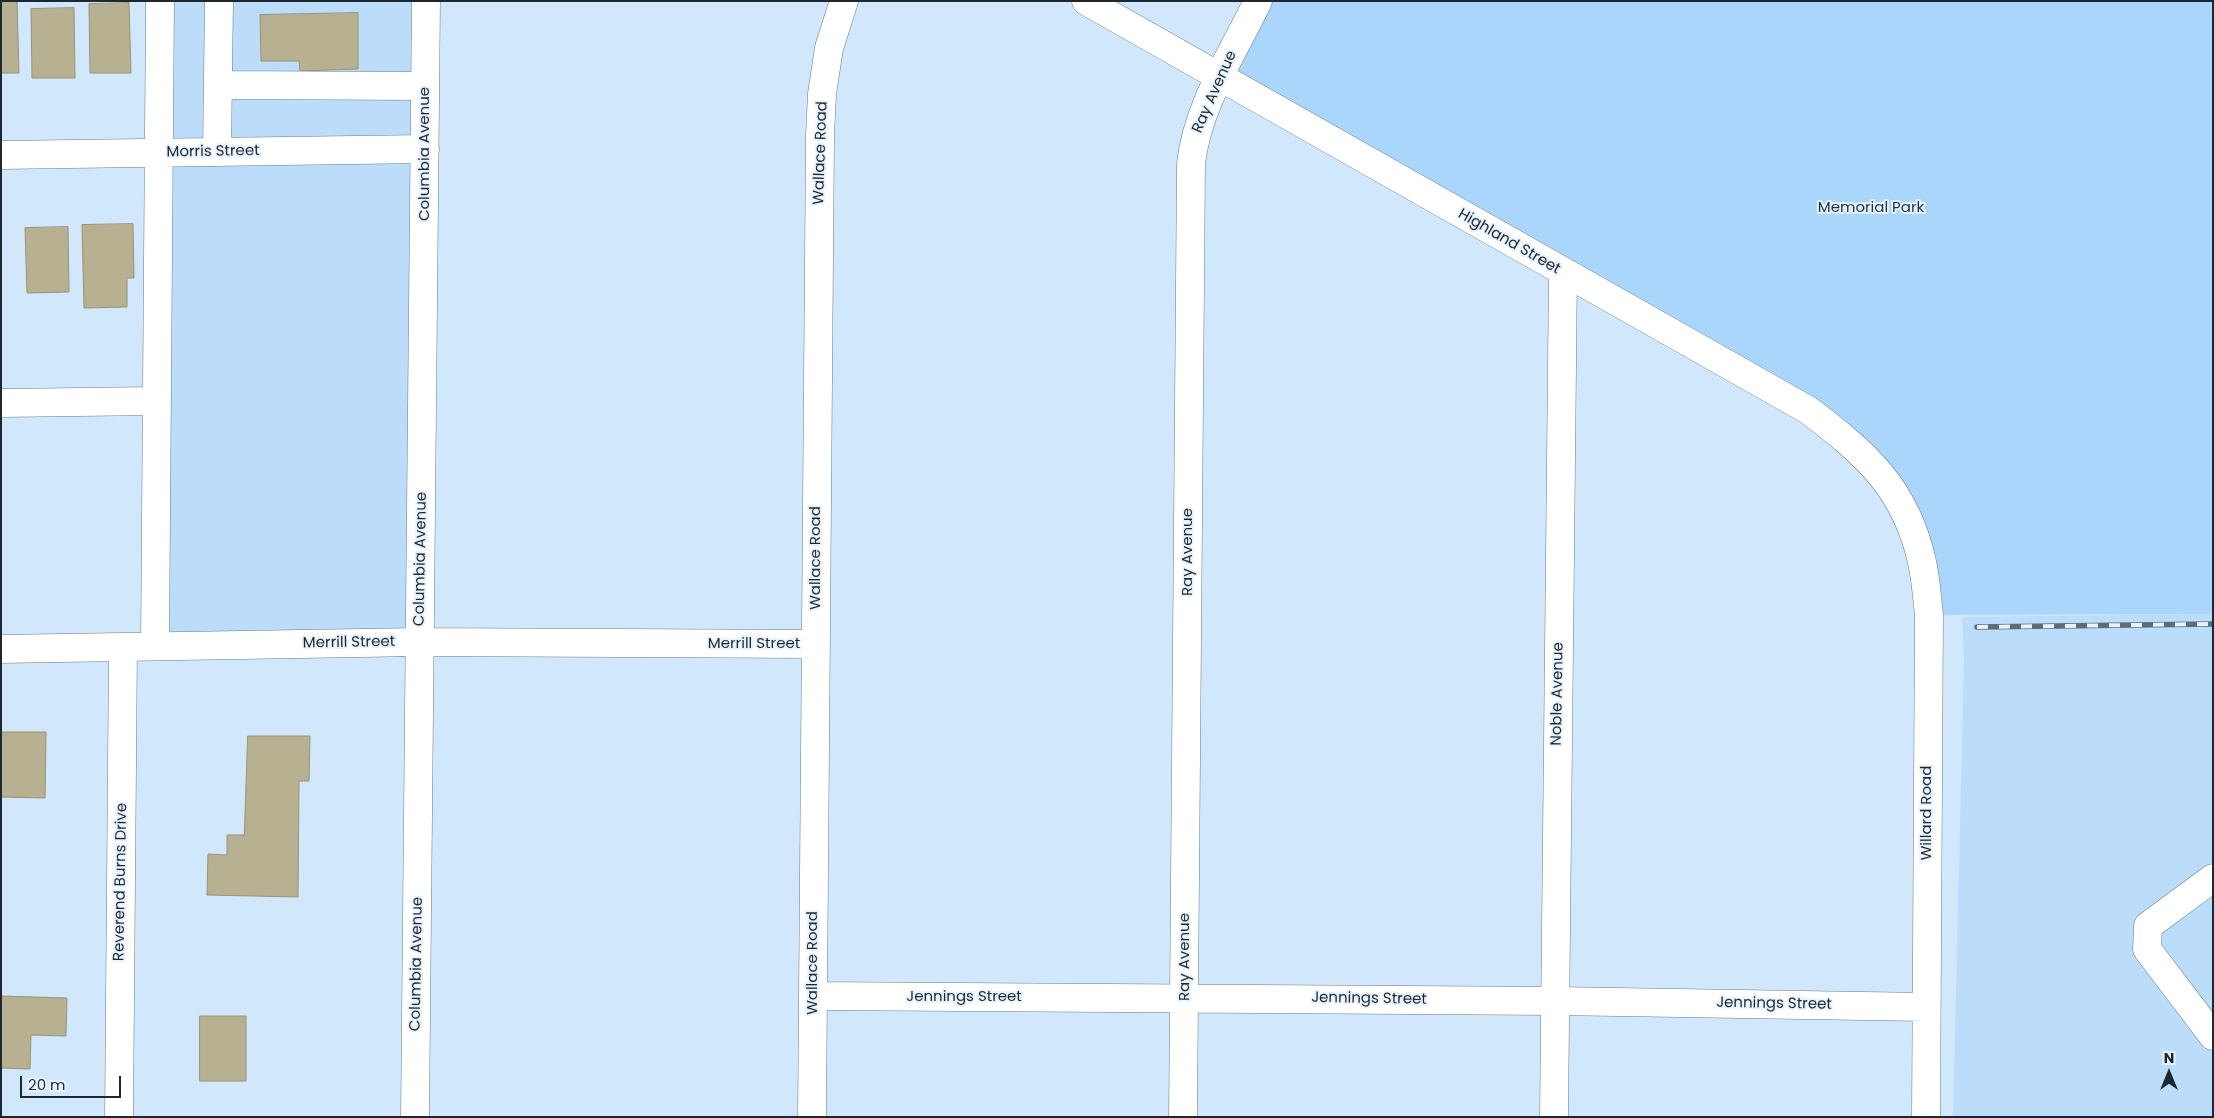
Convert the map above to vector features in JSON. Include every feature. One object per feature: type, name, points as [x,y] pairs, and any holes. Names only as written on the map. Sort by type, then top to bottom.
[{"type":"street","points":[[155,646],[160,1]]},
{"type":"street","points":[[218,152],[219,1]]},
{"type":"street","name":"Columbia Avenue","points":[[415,1117],[426,1]]},
{"type":"street","name":"Wallace Road","points":[[812,1117],[820,136],[822,94],[829,48],[844,1]]},
{"type":"street","name":"Highland Street","points":[[1086,1],[1808,410],[1859,450],[1882,475],[1906,512]]},
{"type":"street","name":"Ray Avenue","points":[[1184,1117],[1191,164],[1194,139],[1202,114],[1258,1]]},
{"type":"street","points":[[218,85],[425,86]]},
{"type":"street","name":"Morris Street","points":[[1,155],[425,149]]},
{"type":"street","name":"Noble Avenue","points":[[1554,1117],[1563,272]]},
{"type":"street","points":[[1,403],[157,401]]},
{"type":"street","name":"Willard Road","points":[[1906,512],[1922,561],[1929,615],[1926,1117]]},
{"type":"street","name":"Merrill Street","points":[[1,649],[420,642],[816,644]]},
{"type":"street","name":"Reverend Burns Drive","points":[[119,1117],[123,647]]},
{"type":"street","points":[[2213,878],[2148,926],[2147,949],[2213,1036]]},
{"type":"street","name":"Jennings Street","points":[[813,996],[1555,1001],[1926,1007]]},
{"type":"shaded area","points":[[172,1],[419,1],[415,635],[161,640]]},
{"type":"shaded area","points":[[2213,614],[2213,1117],[1953,1117],[1964,659],[1962,617]]},
{"type":"green space","name":"Memorial Park","points":[[1258,1],[2213,1],[2213,614],[1929,615],[1922,561],[1853,443],[1220,78]]},
{"type":"building","points":[[1,1],[17,1],[19,73],[1,73]]},
{"type":"building","points":[[129,3],[131,73],[90,73],[89,4]]},
{"type":"building","points":[[74,8],[75,78],[32,78],[31,9]]},
{"type":"building","points":[[358,13],[358,69],[300,71],[299,61],[261,61],[260,15]]},
{"type":"building","points":[[133,224],[134,278],[127,278],[127,307],[84,308],[82,225]]},
{"type":"building","points":[[68,227],[69,292],[27,293],[25,228]]},
{"type":"building","points":[[1,732],[46,732],[45,798],[1,797]]},
{"type":"building","points":[[248,736],[310,736],[309,781],[299,781],[298,897],[207,895],[208,854],[227,855],[227,835],[244,835]]},
{"type":"building","points":[[1,996],[67,998],[66,1036],[31,1035],[30,1069],[1,1068]]},
{"type":"building","points":[[200,1016],[246,1016],[246,1081],[200,1081]]},
{"type":"railway","points":[[1977,627],[2213,624]]}]
